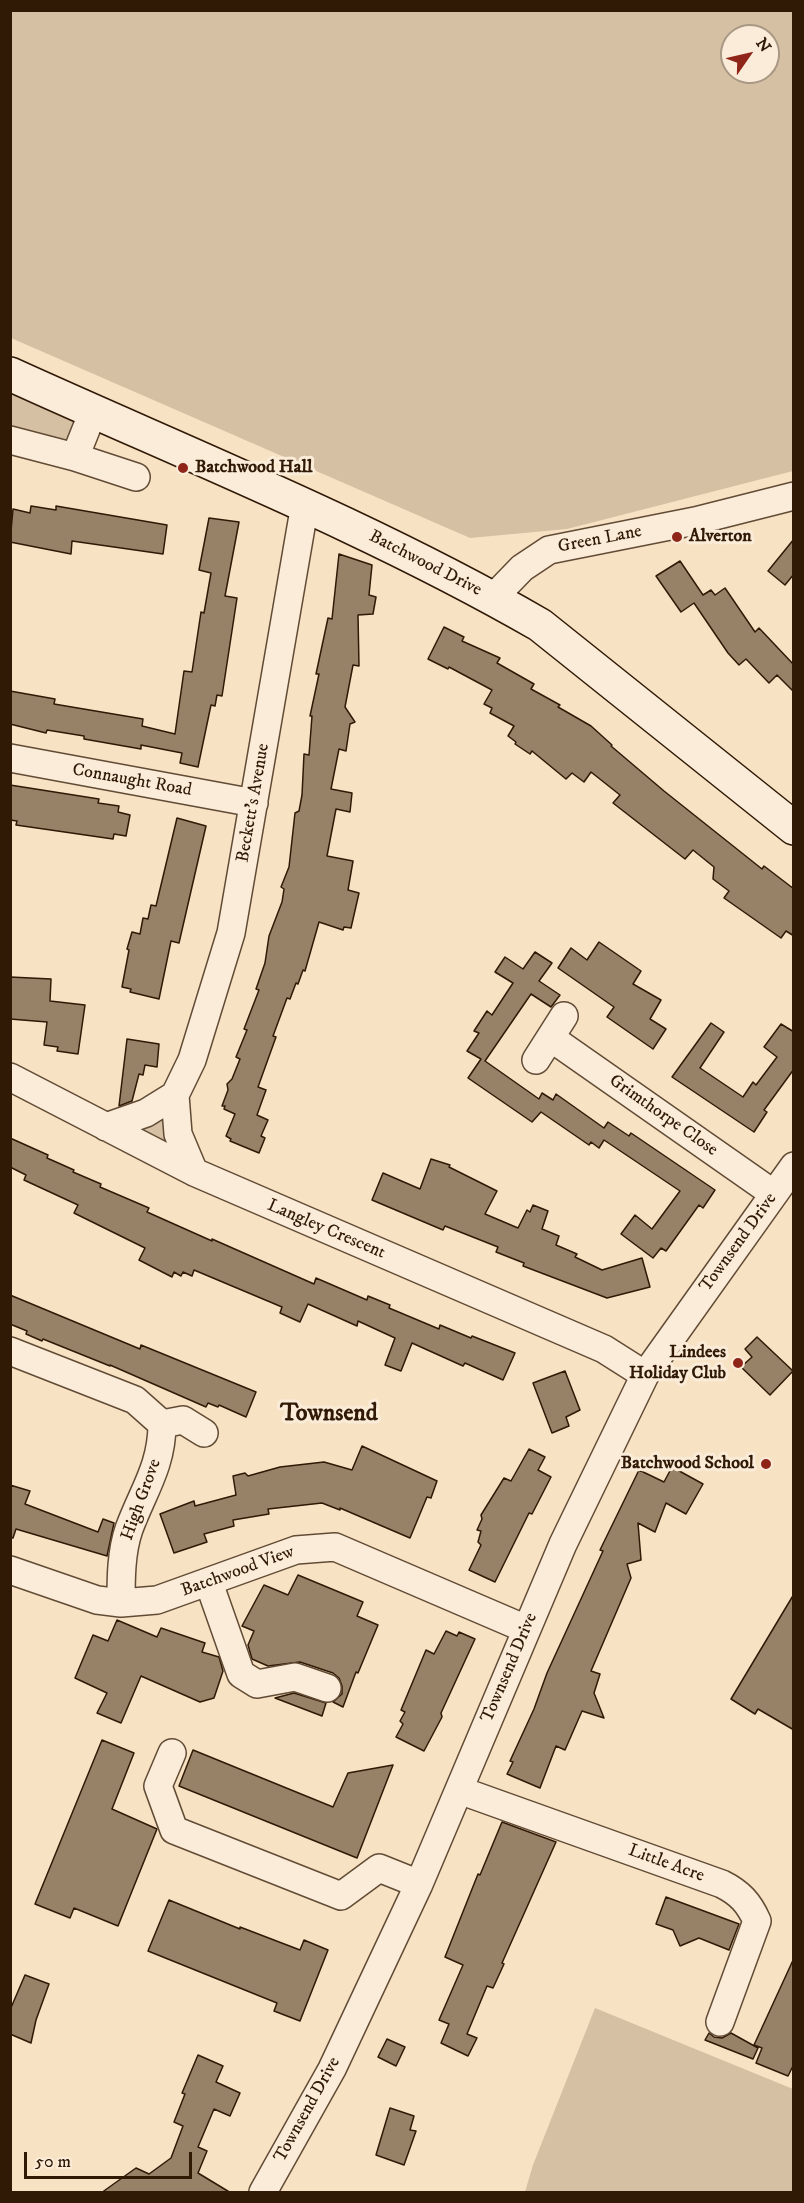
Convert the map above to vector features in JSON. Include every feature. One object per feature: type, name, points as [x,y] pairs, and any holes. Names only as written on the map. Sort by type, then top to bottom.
[{"type":"street","name":"Batchwood Drive","points":[[10,374],[305,504],[493,598],[540,625],[794,828]]},
{"type":"street","points":[[75,457],[93,412]]},
{"type":"street","points":[[10,440],[75,457],[136,477]]},
{"type":"street","name":"Green Lane","points":[[493,598],[522,568],[549,550],[695,521],[794,496]]},
{"type":"street","name":"Beckett's Avenue","points":[[175,1095],[192,1060],[231,933],[305,504]]},
{"type":"street","name":"Connaught Road","points":[[10,758],[254,803]]},
{"type":"street","name":"Grimthorpe Close","points":[[550,1038],[774,1194]]},
{"type":"street","name":"Langley Crescent","points":[[10,1077],[194,1172],[604,1349],[645,1375]]},
{"type":"street","points":[[106,1127],[146,1113],[175,1095],[178,1134],[194,1172]]},
{"type":"street","name":"Townsend Drive","points":[[263,2193],[332,2069],[419,1884],[563,1544],[645,1375],[794,1166]]},
{"type":"street","points":[[10,1351],[135,1401],[162,1424],[183,1420],[204,1433]]},
{"type":"street","name":"High Grove","points":[[121,1603],[122,1569],[128,1531],[156,1465],[162,1444],[162,1424]]},
{"type":"street","name":"Batchwood View","points":[[10,1570],[97,1600],[121,1603],[157,1600],[296,1550],[334,1547],[526,1629]]},
{"type":"street","points":[[209,1583],[241,1674],[257,1684],[295,1677],[327,1688]]},
{"type":"street","points":[[172,1753],[158,1786],[174,1830],[341,1896],[379,1868],[419,1884]]},
{"type":"street","name":"Little Acre","points":[[459,1790],[722,1884],[739,1893],[752,1908],[757,1921],[720,2022]]},
{"type":"shaded area","points":[[10,11],[793,11],[793,471],[567,529],[470,538],[11,338]]},
{"type":"shaded area","points":[[10,389],[77,415],[64,445],[11,435]]},
{"type":"shaded area","points":[[166,1115],[173,1152],[130,1130]]},
{"type":"shaded area","points":[[595,2008],[793,2089],[793,2192],[525,2192],[533,2165]]},
{"type":"building","points":[[31,506],[56,510],[56,506],[167,525],[163,554],[72,541],[71,554],[10,542],[13,509],[30,513]]},
{"type":"building","points":[[209,518],[239,522],[225,596],[237,598],[222,696],[217,695],[215,706],[211,705],[198,767],[180,763],[182,753],[141,745],[141,749],[47,730],[46,733],[10,724],[10,691],[55,699],[54,704],[143,719],[142,726],[175,734],[184,671],[192,672],[201,612],[204,613],[211,573],[199,570]]},
{"type":"building","points":[[794,539],[794,574],[785,585],[768,571]]},
{"type":"building","points":[[339,554],[372,565],[369,595],[376,597],[373,614],[358,615],[359,666],[353,665],[345,707],[355,722],[350,724],[346,751],[339,749],[331,789],[352,793],[350,812],[336,809],[327,856],[353,861],[348,890],[359,893],[351,928],[344,927],[343,930],[319,922],[305,971],[303,970],[298,984],[296,983],[290,999],[287,998],[258,1087],[266,1090],[257,1115],[268,1120],[261,1136],[265,1138],[259,1153],[230,1141],[231,1139],[226,1136],[235,1114],[222,1106],[228,1090],[227,1084],[232,1079],[240,1059],[236,1057],[259,990],[256,989],[265,963],[269,936],[282,902],[284,889],[281,887],[289,867],[295,813],[299,811],[302,795],[304,754],[309,755],[312,716],[310,716],[319,674],[316,674],[328,618],[332,619]]},
{"type":"building","points":[[680,561],[703,595],[711,590],[715,595],[725,588],[755,632],[759,628],[794,665],[794,692],[777,675],[769,683],[746,659],[739,665],[728,653],[694,603],[681,612],[656,576]]},
{"type":"building","points":[[444,627],[464,637],[462,641],[500,658],[497,663],[534,684],[531,689],[591,726],[664,791],[762,869],[764,866],[794,889],[794,936],[786,931],[781,938],[724,898],[729,891],[713,879],[714,867],[693,850],[685,859],[613,803],[620,795],[591,772],[584,782],[572,773],[566,779],[532,751],[530,754],[515,744],[516,742],[508,736],[514,726],[490,713],[492,708],[484,704],[492,690],[449,667],[448,669],[428,659]]},
{"type":"building","points":[[10,785],[99,799],[98,803],[119,806],[118,812],[130,815],[126,836],[114,834],[113,839],[16,825],[17,821],[10,820]]},
{"type":"building","points":[[177,818],[206,826],[179,943],[171,941],[159,999],[130,992],[131,989],[122,987],[129,950],[127,949],[132,932],[140,934],[143,918],[148,919],[151,905],[156,906]]},
{"type":"building","points":[[599,942],[641,971],[633,984],[661,1000],[650,1019],[666,1029],[653,1049],[607,1017],[614,1007],[558,968],[571,948],[587,960]]},
{"type":"building","points":[[535,952],[552,963],[539,981],[560,995],[551,1007],[531,994],[485,1061],[539,1099],[542,1093],[553,1100],[556,1094],[604,1128],[608,1122],[629,1136],[631,1133],[715,1190],[703,1208],[699,1205],[666,1251],[661,1248],[653,1258],[621,1234],[635,1215],[652,1229],[680,1191],[604,1140],[599,1148],[591,1142],[589,1145],[541,1112],[532,1122],[468,1078],[481,1059],[467,1051],[479,1033],[474,1031],[487,1011],[492,1015],[513,983],[495,972],[505,957],[523,969]]},
{"type":"building","points":[[10,977],[51,979],[50,1001],[85,1005],[78,1054],[57,1051],[58,1047],[44,1045],[47,1022],[10,1019]]},
{"type":"building","points":[[711,1023],[724,1032],[700,1068],[743,1097],[753,1082],[756,1085],[777,1057],[764,1047],[781,1024],[794,1032],[794,1069],[764,1110],[767,1112],[754,1132],[672,1077]]},
{"type":"building","points":[[127,1039],[159,1044],[157,1067],[145,1065],[143,1075],[139,1074],[132,1101],[119,1106]]},
{"type":"building","points":[[10,1138],[48,1155],[47,1158],[101,1184],[100,1187],[149,1208],[147,1212],[212,1241],[212,1239],[314,1284],[316,1278],[367,1300],[368,1296],[390,1305],[389,1308],[439,1329],[440,1325],[515,1353],[503,1380],[465,1363],[463,1366],[412,1343],[401,1371],[385,1365],[395,1338],[358,1321],[357,1326],[308,1304],[300,1322],[280,1313],[282,1307],[194,1270],[192,1276],[183,1272],[181,1276],[174,1272],[172,1277],[139,1260],[145,1248],[74,1213],[78,1205],[24,1180],[26,1175],[10,1167]]},
{"type":"building","points":[[431,1159],[450,1165],[449,1167],[497,1191],[485,1214],[518,1228],[527,1210],[530,1212],[533,1205],[548,1211],[542,1229],[559,1236],[556,1245],[577,1254],[575,1257],[602,1270],[642,1258],[650,1287],[607,1298],[523,1266],[524,1263],[496,1252],[498,1247],[445,1226],[443,1230],[372,1200],[383,1173],[420,1189]]},
{"type":"building","points":[[10,1295],[140,1349],[141,1345],[256,1392],[246,1417],[219,1405],[218,1407],[208,1403],[206,1407],[110,1365],[26,1334],[27,1331],[10,1324]]},
{"type":"building","points":[[757,1337],[793,1371],[770,1395],[741,1367],[752,1357],[745,1349]]},
{"type":"building","points":[[565,1371],[580,1410],[566,1417],[569,1426],[552,1433],[533,1383]]},
{"type":"building","points":[[362,1446],[437,1481],[431,1498],[427,1497],[410,1538],[340,1508],[340,1510],[322,1503],[268,1509],[269,1514],[233,1520],[234,1526],[204,1534],[207,1542],[174,1553],[160,1514],[194,1501],[195,1506],[236,1495],[233,1476],[245,1473],[248,1476],[280,1467],[324,1462],[352,1470]]},
{"type":"building","points":[[529,1449],[545,1457],[538,1470],[551,1477],[532,1514],[529,1513],[495,1582],[469,1570],[481,1545],[478,1542],[481,1531],[477,1530],[482,1519],[481,1515],[504,1478],[511,1481]]},
{"type":"building","points":[[672,1467],[703,1484],[686,1514],[666,1503],[655,1532],[638,1523],[641,1560],[627,1564],[631,1578],[591,1671],[600,1674],[594,1693],[604,1718],[582,1711],[565,1750],[556,1746],[540,1788],[507,1774],[513,1762],[510,1761],[534,1709],[547,1673],[603,1551],[600,1550],[639,1470],[664,1482]]},
{"type":"building","points":[[10,1485],[30,1491],[25,1504],[98,1532],[103,1519],[114,1523],[107,1556],[16,1529],[13,1538],[10,1537]]},
{"type":"building","points":[[298,1575],[363,1602],[357,1616],[378,1625],[343,1707],[333,1702],[342,1694],[342,1686],[339,1678],[333,1673],[300,1662],[268,1666],[252,1659],[248,1645],[254,1631],[242,1626],[264,1585],[288,1595]]},
{"type":"building","points":[[794,1594],[794,1730],[758,1709],[755,1714],[731,1699]]},
{"type":"building","points":[[117,1620],[157,1637],[161,1628],[205,1643],[202,1652],[219,1657],[223,1671],[214,1698],[200,1702],[141,1676],[121,1723],[97,1713],[107,1693],[75,1678],[93,1635],[108,1641]]},
{"type":"building","points":[[446,1631],[457,1636],[459,1632],[475,1639],[441,1713],[442,1717],[424,1751],[396,1737],[403,1724],[400,1721],[405,1712],[401,1710],[426,1650],[434,1654]]},
{"type":"building","points":[[294,1693],[326,1703],[322,1716],[275,1698]]},
{"type":"building","points":[[102,1740],[134,1753],[112,1809],[157,1829],[118,1926],[74,1908],[70,1918],[35,1904]]},
{"type":"building","points":[[193,1750],[333,1807],[348,1773],[393,1765],[357,1858],[179,1786]]},
{"type":"building","points":[[502,1822],[556,1842],[493,1988],[487,1986],[467,2034],[477,2038],[468,2056],[441,2043],[449,2024],[439,2020],[463,1965],[445,1957],[478,1874],[480,1875]]},
{"type":"building","points":[[666,1897],[739,1924],[729,1950],[699,1938],[680,1946],[673,1930],[656,1924]]},
{"type":"building","points":[[169,1900],[300,1950],[304,1940],[328,1950],[300,2021],[274,2011],[277,2003],[148,1951]]},
{"type":"building","points":[[794,1958],[794,2064],[788,2076],[756,2063],[762,2048],[754,2045]]},
{"type":"building","points":[[25,1975],[49,1984],[36,2020],[31,2043],[10,2034],[10,2010]]},
{"type":"building","points":[[709,2033],[714,2037],[722,2038],[731,2033],[758,2048],[753,2059],[705,2040]]},
{"type":"building","points":[[387,2039],[405,2047],[396,2066],[378,2057]]},
{"type":"building","points":[[198,2055],[223,2066],[216,2082],[240,2093],[230,2116],[214,2109],[198,2147],[207,2151],[198,2173],[231,2193],[101,2193],[136,2168],[149,2174],[171,2158],[183,2126],[174,2122],[185,2094],[182,2093]]},
{"type":"building","points":[[390,2108],[414,2116],[410,2130],[416,2131],[404,2165],[376,2155]]},
{"type":"place","name":"Batchwood Hall","points":[[183,468]]},
{"type":"place","name":"Alverton","points":[[677,537]]},
{"type":"place","name":"Lindees Holiday Club","points":[[738,1363]]},
{"type":"place","name":"Batchwood School","points":[[766,1464]]},
{"type":"district","name":"Townsend","points":[[329,1415]]}]
